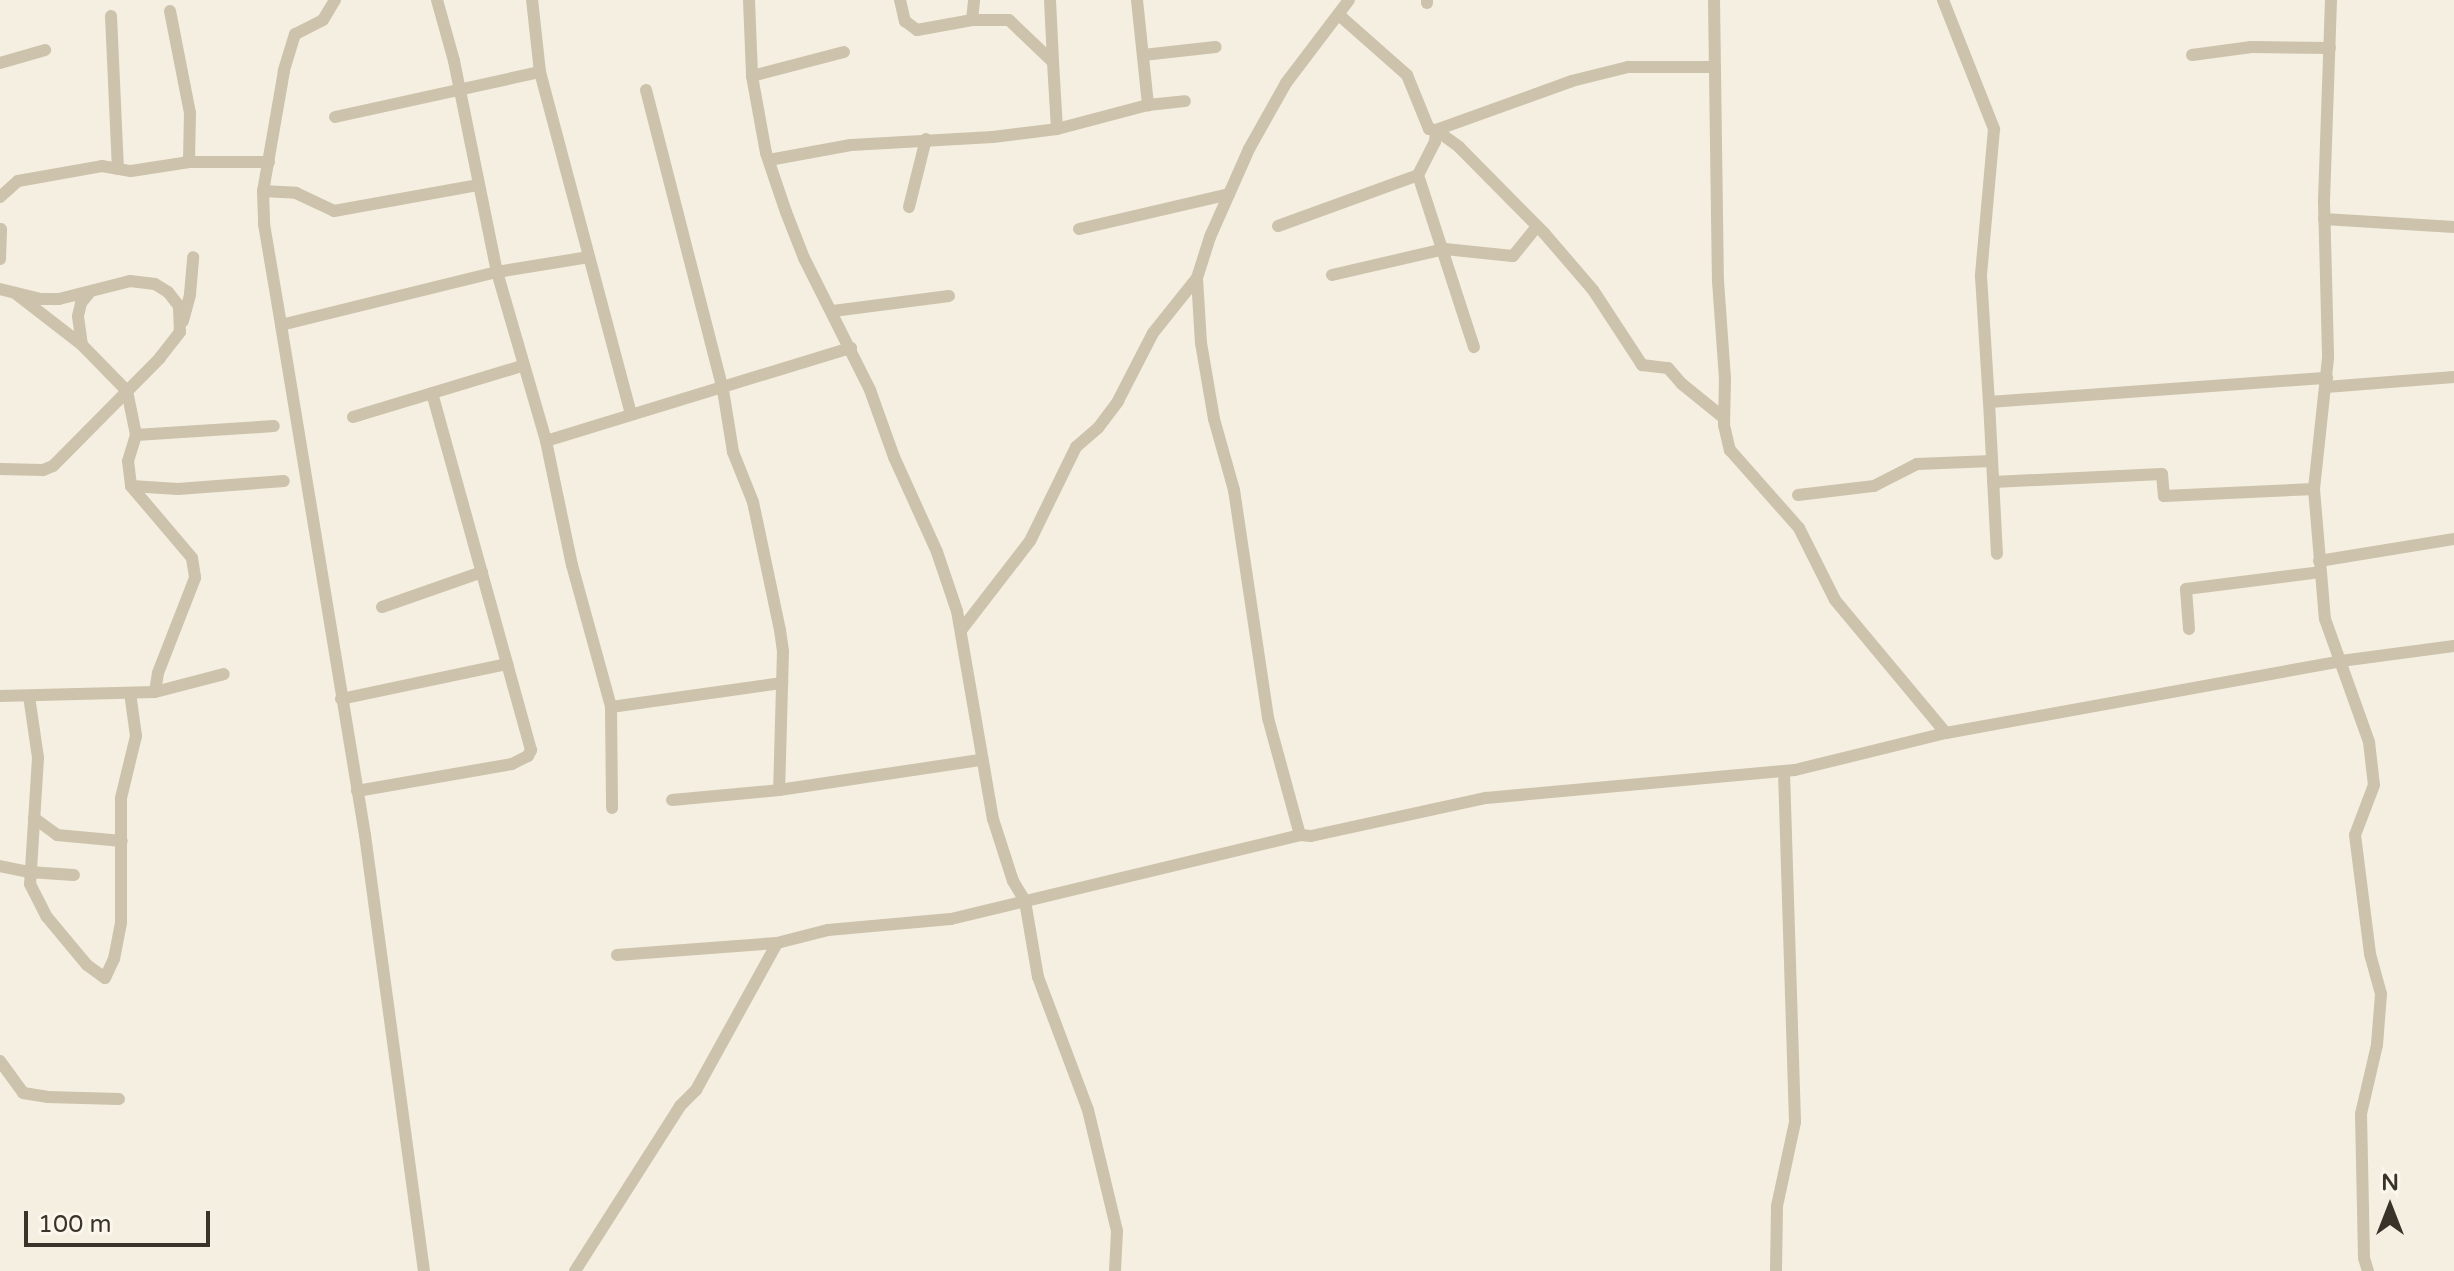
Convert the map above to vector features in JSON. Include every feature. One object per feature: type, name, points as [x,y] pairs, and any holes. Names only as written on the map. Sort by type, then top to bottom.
[{"type":"street","points":[[335,0],[323,20],[295,34],[284,71],[263,191],[264,224],[357,791],[424,1271]]},
{"type":"street","points":[[437,0],[460,92],[497,272],[546,441],[572,565],[611,707],[612,808]]},
{"type":"street","points":[[532,0],[540,72],[631,414]]},
{"type":"street","points":[[749,0],[752,76],[769,160],[804,258],[851,348],[894,457],[937,552],[962,629],[980,760],[1003,853],[1025,901],[1038,977],[1088,1110],[1117,1231],[1115,1271]]},
{"type":"street","points":[[900,0],[905,21],[917,30],[972,20],[1009,20],[1053,62]]},
{"type":"street","points":[[972,20],[974,0]]},
{"type":"street","points":[[1050,0],[1057,129]]},
{"type":"street","points":[[1137,0],[1148,105]]},
{"type":"street","points":[[962,629],[1030,541],[1076,447],[1098,428],[1118,401],[1153,333],[1197,278],[1229,194],[1286,83],[1349,0]]},
{"type":"street","points":[[1714,0],[1724,418],[1730,450],[1799,528],[1835,600],[1946,733]]},
{"type":"street","points":[[1943,0],[1994,129],[1981,276],[1997,554]]},
{"type":"street","points":[[2331,0],[2324,219],[2326,383],[2314,489],[2325,619],[2369,742],[2374,785],[2355,835],[2370,954],[2381,994],[2377,1045],[2361,1114],[2364,1258],[2368,1271]]},
{"type":"street","points":[[170,11],[190,113],[189,162]]},
{"type":"street","points":[[1339,15],[1407,75],[1429,129],[1436,130],[1572,81],[1628,67],[1714,67]]},
{"type":"street","points":[[111,16],[118,169]]},
{"type":"street","points":[[1143,55],[1216,47]]},
{"type":"street","points":[[2192,55],[2251,47],[2330,48]]},
{"type":"street","points":[[0,63],[45,50]]},
{"type":"street","points":[[752,76],[844,52]]},
{"type":"street","points":[[335,117],[540,72]]},
{"type":"street","points":[[646,90],[723,390],[733,452],[753,502],[765,555],[783,651],[779,790]]},
{"type":"street","points":[[769,160],[851,145],[993,137],[1057,129],[1148,105],[1185,101]]},
{"type":"street","points":[[1278,226],[1418,175],[1435,142],[1436,130]]},
{"type":"street","points":[[1436,130],[1459,147],[1537,226],[1593,290],[1642,365],[1668,368],[1682,384],[1724,418]]},
{"type":"street","points":[[909,207],[926,139]]},
{"type":"street","points":[[0,197],[18,181],[102,166],[131,171],[189,162],[269,162]]},
{"type":"street","points":[[1418,175],[1474,347]]},
{"type":"street","points":[[263,191],[296,193],[334,211],[479,185]]},
{"type":"street","points":[[1079,229],[1229,194]]},
{"type":"street","points":[[2324,219],[2454,227]]},
{"type":"street","points":[[1332,275],[1442,249],[1513,256],[1537,226]]},
{"type":"street","points":[[0,259],[1,229]]},
{"type":"street","points":[[0,469],[43,470],[53,466],[127,391],[180,332],[190,294],[193,257]]},
{"type":"street","points":[[281,325],[497,272],[589,257]]},
{"type":"street","points":[[1197,278],[1201,343],[1214,419],[1234,490],[1268,718],[1300,835]]},
{"type":"street","points":[[0,289],[59,299],[130,281],[155,284],[168,292],[179,306],[180,332]]},
{"type":"street","points":[[15,293],[82,345],[127,391],[136,435],[128,461],[131,486],[188,550],[195,567],[190,592],[158,673],[155,692]]},
{"type":"street","points":[[82,345],[78,316],[81,303],[89,293]]},
{"type":"street","points":[[833,311],[949,296]]},
{"type":"street","points":[[546,441],[631,414],[723,390],[851,348]]},
{"type":"street","points":[[353,417],[522,366]]},
{"type":"street","points":[[1989,402],[2454,377]]},
{"type":"street","points":[[357,791],[512,764],[528,756],[531,750],[432,393]]},
{"type":"street","points":[[136,435],[274,426]]},
{"type":"street","points":[[1798,495],[1874,486],[1917,464],[1992,461]]},
{"type":"street","points":[[1993,482],[2162,474],[2164,496],[2314,489]]},
{"type":"street","points":[[131,486],[178,489],[284,481]]},
{"type":"street","points":[[2189,629],[2186,589],[2320,567],[2454,539]]},
{"type":"street","points":[[382,607],[482,572]]},
{"type":"street","points":[[617,955],[777,943],[828,930],[951,919],[1300,835],[1311,836],[1486,798],[1784,771],[1946,733],[2341,661],[2454,646]]},
{"type":"street","points":[[341,699],[507,664]]},
{"type":"street","points":[[0,696],[155,692],[224,674]]},
{"type":"street","points":[[611,707],[782,683]]},
{"type":"street","points":[[29,696],[38,758],[29,872],[40,907],[87,965],[105,978],[114,959],[121,923],[122,787],[136,736],[130,693]]},
{"type":"street","points":[[672,800],[779,790],[980,760]]},
{"type":"street","points":[[1776,1271],[1777,1206],[1795,1122],[1784,771]]},
{"type":"street","points":[[34,818],[57,835],[122,841]]},
{"type":"street","points":[[0,866],[29,872],[74,875]]},
{"type":"street","points":[[575,1271],[680,1106],[696,1090],[777,943]]},
{"type":"street","points":[[0,1061],[23,1093],[47,1097],[119,1099]]}]
